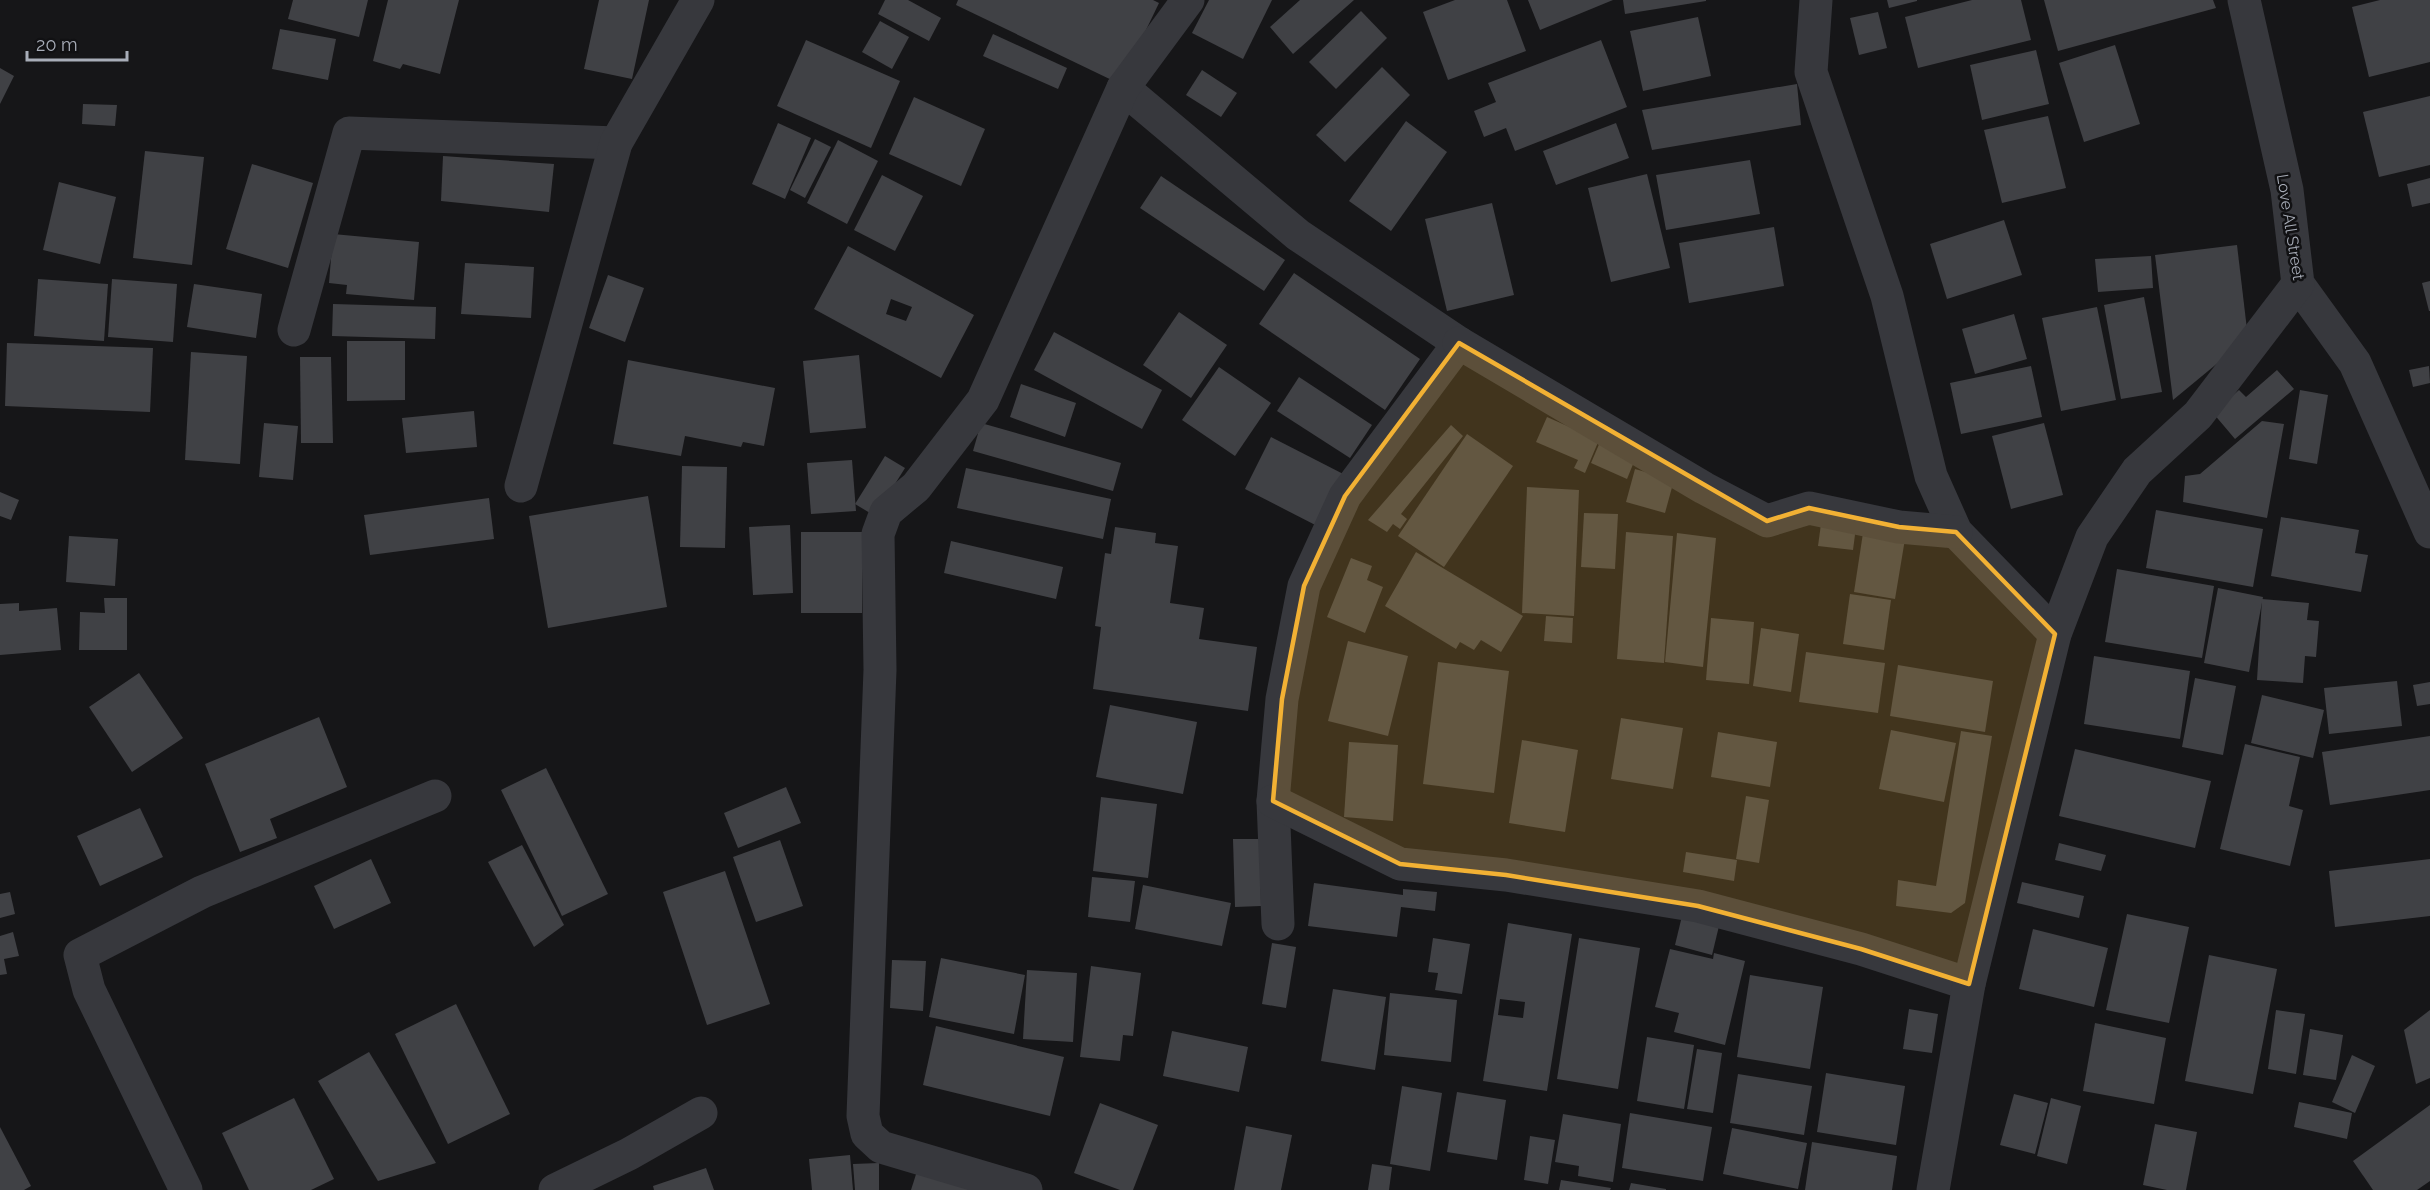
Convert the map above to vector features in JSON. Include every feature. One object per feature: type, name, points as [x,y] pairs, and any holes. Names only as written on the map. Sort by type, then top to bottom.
[{"type":"street","points":[[521,486],[616,143],[698,0]]},
{"type":"street","points":[[1026,1190],[881,1147],[867,1134],[863,1116],[880,670],[878,534],[886,512],[916,487],[983,400],[1123,88],[1188,0]]},
{"type":"street","points":[[1816,0],[1811,72],[1887,296],[1931,476],[1956,532],[2055,634]]},
{"type":"street","name":"Love All Street","points":[[2244,0],[2288,190],[2298,284],[2355,363],[2430,532]]},
{"type":"street","points":[[1123,88],[1298,235],[1459,343],[1704,488],[1767,521],[1809,508],[1899,527],[1956,532]]},
{"type":"street","points":[[294,330],[349,134],[616,143]]},
{"type":"street","points":[[1933,1190],[1969,984],[2055,634],[2092,537],[2137,471],[2198,415],[2298,284]]},
{"type":"street","points":[[1278,924],[1274,801],[1282,699],[1304,586],[1345,496],[1459,343]]},
{"type":"street","points":[[1899,527],[1931,476]]},
{"type":"street","points":[[186,1190],[89,990],[80,955],[202,892],[435,796]]},
{"type":"street","points":[[1274,801],[1400,864],[1506,875],[1698,906],[1861,949],[1969,984]]},
{"type":"street","points":[[555,1190],[629,1154],[701,1113]]},
{"type":"highlighted area","points":[[1459,343],[1767,521],[1809,508],[1899,527],[1956,532],[2055,634],[1969,984],[1861,949],[1698,906],[1506,875],[1400,864],[1273,801],[1282,699],[1304,586],[1345,496]]},
{"type":"building","points":[[293,0],[368,0],[359,37],[288,19]]},
{"type":"building","points":[[388,0],[459,0],[440,74],[403,64],[400,69],[373,61]]},
{"type":"building","points":[[599,0],[649,0],[632,79],[584,69]]},
{"type":"building","points":[[885,0],[908,0],[941,18],[929,41],[878,14]]},
{"type":"building","points":[[958,0],[1153,0],[1159,3],[1120,84],[956,5]]},
{"type":"building","points":[[1209,0],[1272,0],[1243,59],[1192,33]]},
{"type":"building","points":[[1300,0],[1354,0],[1293,54],[1270,27]]},
{"type":"building","points":[[1455,0],[1507,0],[1526,51],[1448,80],[1423,12]]},
{"type":"building","points":[[1528,0],[1613,0],[1540,30]]},
{"type":"building","points":[[1623,0],[1706,0],[1706,1],[1625,14]]},
{"type":"building","points":[[1887,0],[1917,0],[1917,1],[1889,8]]},
{"type":"building","points":[[1972,0],[2021,0],[2031,40],[1918,68],[1905,17]]},
{"type":"building","points":[[2044,0],[2213,0],[2216,8],[2058,51]]},
{"type":"building","points":[[2380,0],[2430,0],[2430,62],[2369,77],[2352,7]]},
{"type":"building","points":[[1361,11],[1387,38],[1336,89],[1309,62]]},
{"type":"building","points":[[1878,12],[1887,48],[1859,55],[1850,18]]},
{"type":"building","points":[[1698,17],[1711,76],[1643,91],[1630,31]]},
{"type":"building","points":[[880,21],[909,37],[892,69],[862,52]]},
{"type":"building","points":[[280,29],[336,39],[328,80],[272,69]]},
{"type":"building","points":[[993,34],[1067,68],[1058,89],[983,56]]},
{"type":"building","points":[[806,40],[900,81],[871,148],[777,106]]},
{"type":"building","points":[[1601,40],[1627,107],[1515,151],[1506,128],[1484,137],[1474,111],[1496,102],[1488,83]]},
{"type":"building","points":[[2115,45],[2140,124],[2084,142],[2059,63]]},
{"type":"building","points":[[2036,50],[2049,104],[1982,120],[1970,65]]},
{"type":"building","points":[[1382,67],[1410,95],[1345,162],[1316,135]]},
{"type":"building","points":[[0,68],[14,76],[0,104]]},
{"type":"building","points":[[1202,70],[1237,93],[1221,117],[1186,95]]},
{"type":"building","points":[[1797,84],[1801,125],[1652,150],[1642,110]]},
{"type":"building","points":[[2430,96],[2430,165],[2379,177],[2363,112]]},
{"type":"building","points":[[914,97],[985,129],[961,186],[889,154]]},
{"type":"building","points":[[83,104],[117,105],[115,126],[82,124]]},
{"type":"building","points":[[2048,116],[2066,188],[2002,203],[1984,130]]},
{"type":"building","points":[[1406,121],[1447,152],[1391,231],[1349,201]]},
{"type":"building","points":[[778,123],[811,138],[785,199],[752,184]]},
{"type":"building","points":[[1616,123],[1629,158],[1556,185],[1543,151]]},
{"type":"building","points":[[815,139],[831,147],[805,198],[790,190]]},
{"type":"building","points":[[838,140],[878,161],[847,224],[807,203]]},
{"type":"building","points":[[145,151],[204,157],[192,265],[133,258]]},
{"type":"building","points":[[443,156],[554,164],[549,212],[441,201]]},
{"type":"building","points":[[1750,160],[1760,214],[1666,230],[1656,175]]},
{"type":"building","points":[[252,164],[313,183],[288,268],[226,249]]},
{"type":"building","points":[[1647,174],[1670,268],[1611,282],[1588,188]]},
{"type":"building","points":[[882,175],[923,196],[895,251],[854,230]]},
{"type":"building","points":[[1161,176],[1285,260],[1264,291],[1140,208]]},
{"type":"building","points":[[2430,178],[2430,203],[2412,207],[2407,184]]},
{"type":"building","points":[[59,182],[116,197],[100,264],[43,250]]},
{"type":"building","points":[[1492,203],[1514,295],[1447,311],[1425,219]]},
{"type":"building","points":[[2004,220],[2022,275],[1947,299],[1930,244]]},
{"type":"building","points":[[1774,227],[1784,286],[1689,303],[1679,243]]},
{"type":"building","points":[[333,234],[419,242],[414,300],[346,294],[347,285],[329,283]]},
{"type":"building","points":[[2237,245],[2248,338],[2173,400],[2155,255]]},
{"type":"building","points":[[848,246],[974,315],[941,378],[814,309]],"holes":[[[891,299],[912,307],[906,321],[886,314]]]},
{"type":"building","points":[[2151,256],[2153,288],[2098,292],[2095,259]]},
{"type":"building","points":[[465,263],[534,267],[531,318],[461,314]]},
{"type":"building","points":[[1294,273],[1420,359],[1385,410],[1259,324]]},
{"type":"building","points":[[608,275],[644,288],[625,342],[589,328]]},
{"type":"building","points":[[38,279],[108,284],[104,341],[34,336]]},
{"type":"building","points":[[112,279],[177,284],[173,342],[108,337]]},
{"type":"building","points":[[2430,281],[2430,311],[2429,311],[2422,283]]},
{"type":"building","points":[[194,284],[262,294],[256,338],[187,327]]},
{"type":"building","points":[[2144,297],[2162,392],[2121,399],[2104,305]]},
{"type":"building","points":[[333,304],[436,307],[435,339],[332,336]]},
{"type":"building","points":[[2097,307],[2116,400],[2061,411],[2042,318]]},
{"type":"building","points":[[1179,312],[1227,345],[1191,398],[1143,365]]},
{"type":"building","points":[[2014,314],[2027,359],[1975,374],[1962,329]]},
{"type":"building","points":[[1054,332],[1162,390],[1142,429],[1034,370]]},
{"type":"building","points":[[347,341],[405,341],[405,400],[347,401]]},
{"type":"building","points":[[7,343],[153,348],[150,412],[5,406]]},
{"type":"building","points":[[191,352],[247,356],[240,464],[185,460]]},
{"type":"building","points":[[859,355],[866,428],[810,433],[803,361]]},
{"type":"building","points":[[300,357],[331,357],[333,443],[301,443]]},
{"type":"building","points":[[628,360],[775,388],[764,446],[743,442],[741,447],[685,436],[681,456],[613,444]]},
{"type":"building","points":[[2031,366],[2042,417],[1961,434],[1950,383]]},
{"type":"building","points":[[2429,366],[2430,383],[2413,387],[2409,370]]},
{"type":"building","points":[[1219,367],[1271,403],[1235,456],[1182,420]]},
{"type":"building","points":[[2277,370],[2294,389],[2235,439],[2213,413],[2239,390],[2246,397]]},
{"type":"building","points":[[1299,377],[1372,425],[1350,458],[1277,411]]},
{"type":"building","points":[[1021,384],[1076,403],[1065,437],[1010,417]]},
{"type":"building","points":[[2300,390],[2328,395],[2317,464],[2289,459]]},
{"type":"building","points":[[474,411],[477,447],[406,453],[402,418]]},
{"type":"building","points":[[1547,417],[1599,440],[1585,473],[1574,468],[1578,460],[1536,442]]},
{"type":"building","points":[[2262,421],[2284,424],[2267,518],[2183,502],[2185,476],[2200,474]]},
{"type":"building","points":[[264,423],[298,426],[293,480],[259,477]]},
{"type":"building","points":[[981,423],[1121,463],[1113,491],[973,451]]},
{"type":"building","points":[[2044,423],[2063,495],[2011,509],[1992,436]]},
{"type":"building","points":[[1451,425],[1463,436],[1401,514],[1407,519],[1400,529],[1393,524],[1387,532],[1368,520]]},
{"type":"building","points":[[1467,434],[1513,466],[1444,567],[1398,536]]},
{"type":"building","points":[[1271,437],[1353,479],[1327,531],[1245,489]]},
{"type":"building","points":[[1600,442],[1636,457],[1627,479],[1591,463]]},
{"type":"building","points":[[885,456],[905,468],[875,516],[855,504]]},
{"type":"building","points":[[852,460],[856,511],[811,514],[807,463]]},
{"type":"building","points":[[682,466],[727,467],[725,548],[680,547]]},
{"type":"building","points":[[966,468],[1111,499],[1103,539],[957,508]]},
{"type":"building","points":[[1635,469],[1674,480],[1665,513],[1626,502]]},
{"type":"building","points":[[1527,487],[1579,490],[1574,616],[1522,613]]},
{"type":"building","points":[[0,492],[19,500],[11,520],[0,516]]},
{"type":"building","points":[[648,496],[667,607],[548,628],[529,516]]},
{"type":"building","points":[[489,498],[494,539],[370,555],[364,515]]},
{"type":"building","points":[[2156,510],[2263,529],[2253,587],[2146,568]]},
{"type":"building","points":[[1584,513],[1618,514],[1615,569],[1581,567]]},
{"type":"building","points":[[2281,517],[2359,530],[2355,553],[2368,555],[2361,592],[2271,576]]},
{"type":"building","points":[[1821,524],[1856,527],[1853,550],[1818,546]]},
{"type":"building","points":[[790,525],[793,593],[753,595],[749,527]]},
{"type":"building","points":[[1115,527],[1156,533],[1155,543],[1178,546],[1170,603],[1204,608],[1199,639],[1257,647],[1248,711],[1093,689],[1101,627],[1095,626],[1105,553],[1111,554]]},
{"type":"building","points":[[801,532],[862,532],[862,613],[801,613]]},
{"type":"building","points":[[1626,532],[1673,536],[1664,663],[1617,659]]},
{"type":"building","points":[[1677,533],[1716,538],[1703,667],[1665,662]]},
{"type":"building","points":[[1863,533],[1905,539],[1895,599],[1854,592]]},
{"type":"building","points":[[69,536],[118,539],[115,586],[66,582]]},
{"type":"building","points":[[951,541],[1063,567],[1056,599],[944,573]]},
{"type":"building","points":[[1416,552],[1523,616],[1501,652],[1481,640],[1474,650],[1460,642],[1456,649],[1385,606]]},
{"type":"building","points":[[1351,558],[1372,566],[1367,580],[1383,587],[1365,633],[1327,617]]},
{"type":"building","points":[[2117,569],[2214,586],[2202,658],[2105,642]]},
{"type":"building","points":[[2218,588],[2263,597],[2249,672],[2204,663]]},
{"type":"building","points":[[1850,594],[1891,600],[1884,650],[1843,644]]},
{"type":"building","points":[[104,598],[127,598],[127,650],[79,650],[80,612],[105,613]]},
{"type":"building","points":[[2262,599],[2309,603],[2307,620],[2319,621],[2316,657],[2305,656],[2303,683],[2257,680]]},
{"type":"building","points":[[19,603],[19,611],[57,608],[61,650],[0,655],[0,604]]},
{"type":"building","points":[[1546,616],[1573,618],[1572,643],[1544,641]]},
{"type":"building","points":[[1711,618],[1754,622],[1749,684],[1706,680]]},
{"type":"building","points":[[1761,628],[1799,634],[1791,692],[1753,686]]},
{"type":"building","points":[[1348,641],[1408,656],[1388,736],[1328,721]]},
{"type":"building","points":[[1806,652],[1885,663],[1878,713],[1799,702]]},
{"type":"building","points":[[2094,656],[2190,671],[2180,739],[2084,724]]},
{"type":"building","points":[[1438,662],[1509,671],[1494,793],[1423,784]]},
{"type":"building","points":[[1898,665],[1993,681],[1985,732],[1890,716]]},
{"type":"building","points":[[139,673],[183,738],[132,772],[89,707]]},
{"type":"building","points":[[2195,678],[2236,686],[2223,755],[2182,747]]},
{"type":"building","points":[[2397,681],[2402,726],[2329,734],[2324,688]]},
{"type":"building","points":[[2430,682],[2430,704],[2417,706],[2413,685]]},
{"type":"building","points":[[2262,695],[2324,710],[2313,758],[2251,743]]},
{"type":"building","points":[[1110,705],[1197,722],[1183,794],[1096,777]]},
{"type":"building","points":[[319,717],[347,787],[270,819],[277,838],[240,852],[205,764]]},
{"type":"building","points":[[1621,718],[1683,728],[1673,789],[1611,779]]},
{"type":"building","points":[[1891,730],[1956,743],[1944,802],[1879,789]]},
{"type":"building","points":[[1961,731],[1992,736],[1965,903],[1951,913],[1896,906],[1898,880],[1936,886]]},
{"type":"building","points":[[1718,732],[1777,742],[1770,787],[1711,777]]},
{"type":"building","points":[[2430,736],[2430,790],[2330,805],[2322,752]]},
{"type":"building","points":[[1522,740],[1578,750],[1565,832],[1509,823]]},
{"type":"building","points":[[1349,742],[1398,745],[1393,821],[1344,817]]},
{"type":"building","points":[[2245,744],[2300,757],[2289,806],[2303,810],[2290,866],[2220,849]]},
{"type":"building","points":[[2075,749],[2211,781],[2195,848],[2059,816]]},
{"type":"building","points":[[546,768],[608,894],[562,916],[501,790]]},
{"type":"building","points":[[786,787],[801,823],[738,848],[724,813]]},
{"type":"building","points":[[1746,796],[1769,800],[1759,863],[1736,859]]},
{"type":"building","points":[[1101,797],[1157,804],[1148,878],[1093,871]]},
{"type":"building","points":[[140,808],[163,857],[100,886],[77,836]]},
{"type":"building","points":[[1233,839],[1260,839],[1261,906],[1235,907]]},
{"type":"building","points":[[780,840],[803,906],[756,922],[733,857]]},
{"type":"building","points":[[2059,843],[2106,855],[2101,871],[2055,860]]},
{"type":"building","points":[[522,845],[564,925],[534,947],[488,862]]},
{"type":"building","points":[[1686,852],[1737,860],[1734,881],[1683,872]]},
{"type":"building","points":[[371,859],[391,903],[334,929],[314,886]]},
{"type":"building","points":[[2430,859],[2430,916],[2335,927],[2329,871]]},
{"type":"building","points":[[725,871],[770,1004],[707,1025],[663,892]]},
{"type":"building","points":[[1092,877],[1135,881],[1130,922],[1088,917]]},
{"type":"building","points":[[2022,882],[2084,896],[2079,918],[2017,903]]},
{"type":"building","points":[[1314,883],[1403,895],[1403,889],[1437,892],[1435,911],[1401,907],[1397,937],[1308,926]]},
{"type":"building","points":[[1143,885],[1231,903],[1222,946],[1135,929]]},
{"type":"building","points":[[10,892],[15,914],[0,918],[0,894]]},
{"type":"building","points":[[2127,914],[2189,927],[2169,1023],[2106,1010]]},
{"type":"building","points":[[1682,916],[1719,926],[1712,955],[1675,945]]},
{"type":"building","points":[[1508,923],[1572,934],[1547,1091],[1483,1081]],"holes":[[[1500,999],[1525,1002],[1523,1018],[1498,1015]]]},
{"type":"building","points":[[2033,929],[2108,948],[2094,1007],[2019,989]]},
{"type":"building","points":[[13,932],[19,956],[4,959],[7,974],[0,975],[0,936]]},
{"type":"building","points":[[1433,938],[1470,944],[1462,994],[1435,990],[1438,973],[1428,972]]},
{"type":"building","points":[[1579,938],[1640,948],[1618,1089],[1557,1079]]},
{"type":"building","points":[[1272,943],[1296,947],[1286,1008],[1262,1004]]},
{"type":"building","points":[[1670,949],[1713,959],[1714,953],[1745,961],[1725,1045],[1674,1032],[1679,1013],[1655,1007]]},
{"type":"building","points":[[2209,955],[2277,969],[2253,1094],[2185,1081]]},
{"type":"building","points":[[941,958],[1025,975],[1014,1034],[929,1017]]},
{"type":"building","points":[[892,960],[926,961],[923,1011],[890,1008]]},
{"type":"building","points":[[1091,966],[1141,973],[1133,1036],[1123,1035],[1120,1061],[1080,1057]]},
{"type":"building","points":[[1027,970],[1077,973],[1073,1042],[1023,1039]]},
{"type":"building","points":[[1750,975],[1823,987],[1810,1069],[1737,1057]]},
{"type":"building","points":[[1333,989],[1386,997],[1375,1070],[1321,1061]]},
{"type":"building","points":[[1390,993],[1457,1000],[1451,1062],[1384,1055]]},
{"type":"building","points":[[456,1004],[510,1114],[448,1144],[395,1034]]},
{"type":"building","points":[[1909,1009],[1938,1014],[1932,1053],[1903,1049]]},
{"type":"building","points":[[2276,1010],[2305,1014],[2296,1074],[2268,1069]]},
{"type":"building","points":[[2430,1010],[2430,1078],[2416,1084],[2404,1030]]},
{"type":"building","points":[[2095,1023],[2166,1038],[2154,1104],[2083,1091]]},
{"type":"building","points":[[936,1026],[1064,1057],[1050,1116],[923,1085]]},
{"type":"building","points":[[2310,1029],[2343,1035],[2336,1080],[2303,1075]]},
{"type":"building","points":[[1172,1031],[1248,1047],[1239,1092],[1163,1076]]},
{"type":"building","points":[[1647,1037],[1694,1045],[1684,1109],[1637,1101]]},
{"type":"building","points":[[1697,1049],[1722,1053],[1713,1113],[1687,1109]]},
{"type":"building","points":[[369,1052],[436,1163],[378,1181],[318,1081]]},
{"type":"building","points":[[2352,1055],[2375,1066],[2355,1113],[2332,1102]]},
{"type":"building","points":[[1826,1073],[1905,1086],[1896,1145],[1817,1132]]},
{"type":"building","points":[[1738,1074],[1812,1086],[1804,1135],[1730,1123]]},
{"type":"building","points":[[1402,1086],[1442,1093],[1430,1171],[1390,1164]]},
{"type":"building","points":[[1457,1092],[1506,1100],[1497,1160],[1447,1152]]},
{"type":"building","points":[[2014,1094],[2048,1103],[2035,1154],[2000,1145]]},
{"type":"building","points":[[294,1098],[334,1179],[311,1190],[249,1190],[222,1133]]},
{"type":"building","points":[[2051,1098],[2081,1106],[2067,1164],[2037,1156]]},
{"type":"building","points":[[2299,1102],[2352,1113],[2347,1139],[2294,1127]]},
{"type":"building","points":[[1100,1103],[1158,1125],[1133,1190],[1120,1190],[1074,1173]]},
{"type":"building","points":[[2430,1105],[2430,1181],[2417,1190],[2373,1190],[2353,1161]]},
{"type":"building","points":[[1630,1113],[1712,1127],[1703,1181],[1622,1168]]},
{"type":"building","points":[[1563,1114],[1621,1124],[1613,1182],[1578,1176],[1579,1166],[1555,1162]]},
{"type":"building","points":[[2155,1124],[2197,1132],[2186,1190],[2167,1190],[2143,1185]]},
{"type":"building","points":[[1246,1126],[1292,1135],[1281,1190],[1234,1190]]},
{"type":"building","points":[[0,1127],[31,1186],[24,1190],[0,1190]]},
{"type":"building","points":[[1732,1128],[1807,1143],[1798,1189],[1723,1174]]},
{"type":"building","points":[[1530,1136],[1555,1140],[1548,1184],[1524,1180]]},
{"type":"building","points":[[1812,1142],[1897,1156],[1892,1190],[1805,1190]]},
{"type":"building","points":[[850,1155],[853,1190],[812,1190],[809,1159]]},
{"type":"building","points":[[879,1163],[879,1190],[855,1190],[853,1164]]},
{"type":"building","points":[[1372,1164],[1392,1167],[1389,1190],[1368,1190]]},
{"type":"building","points":[[706,1168],[714,1190],[654,1190],[653,1186]]},
{"type":"building","points":[[918,1168],[970,1190],[911,1190]]},
{"type":"building","points":[[1561,1180],[1611,1188],[1610,1190],[1559,1190]]},
{"type":"building","points":[[1631,1183],[1666,1189],[1666,1190],[1629,1190]]}]
